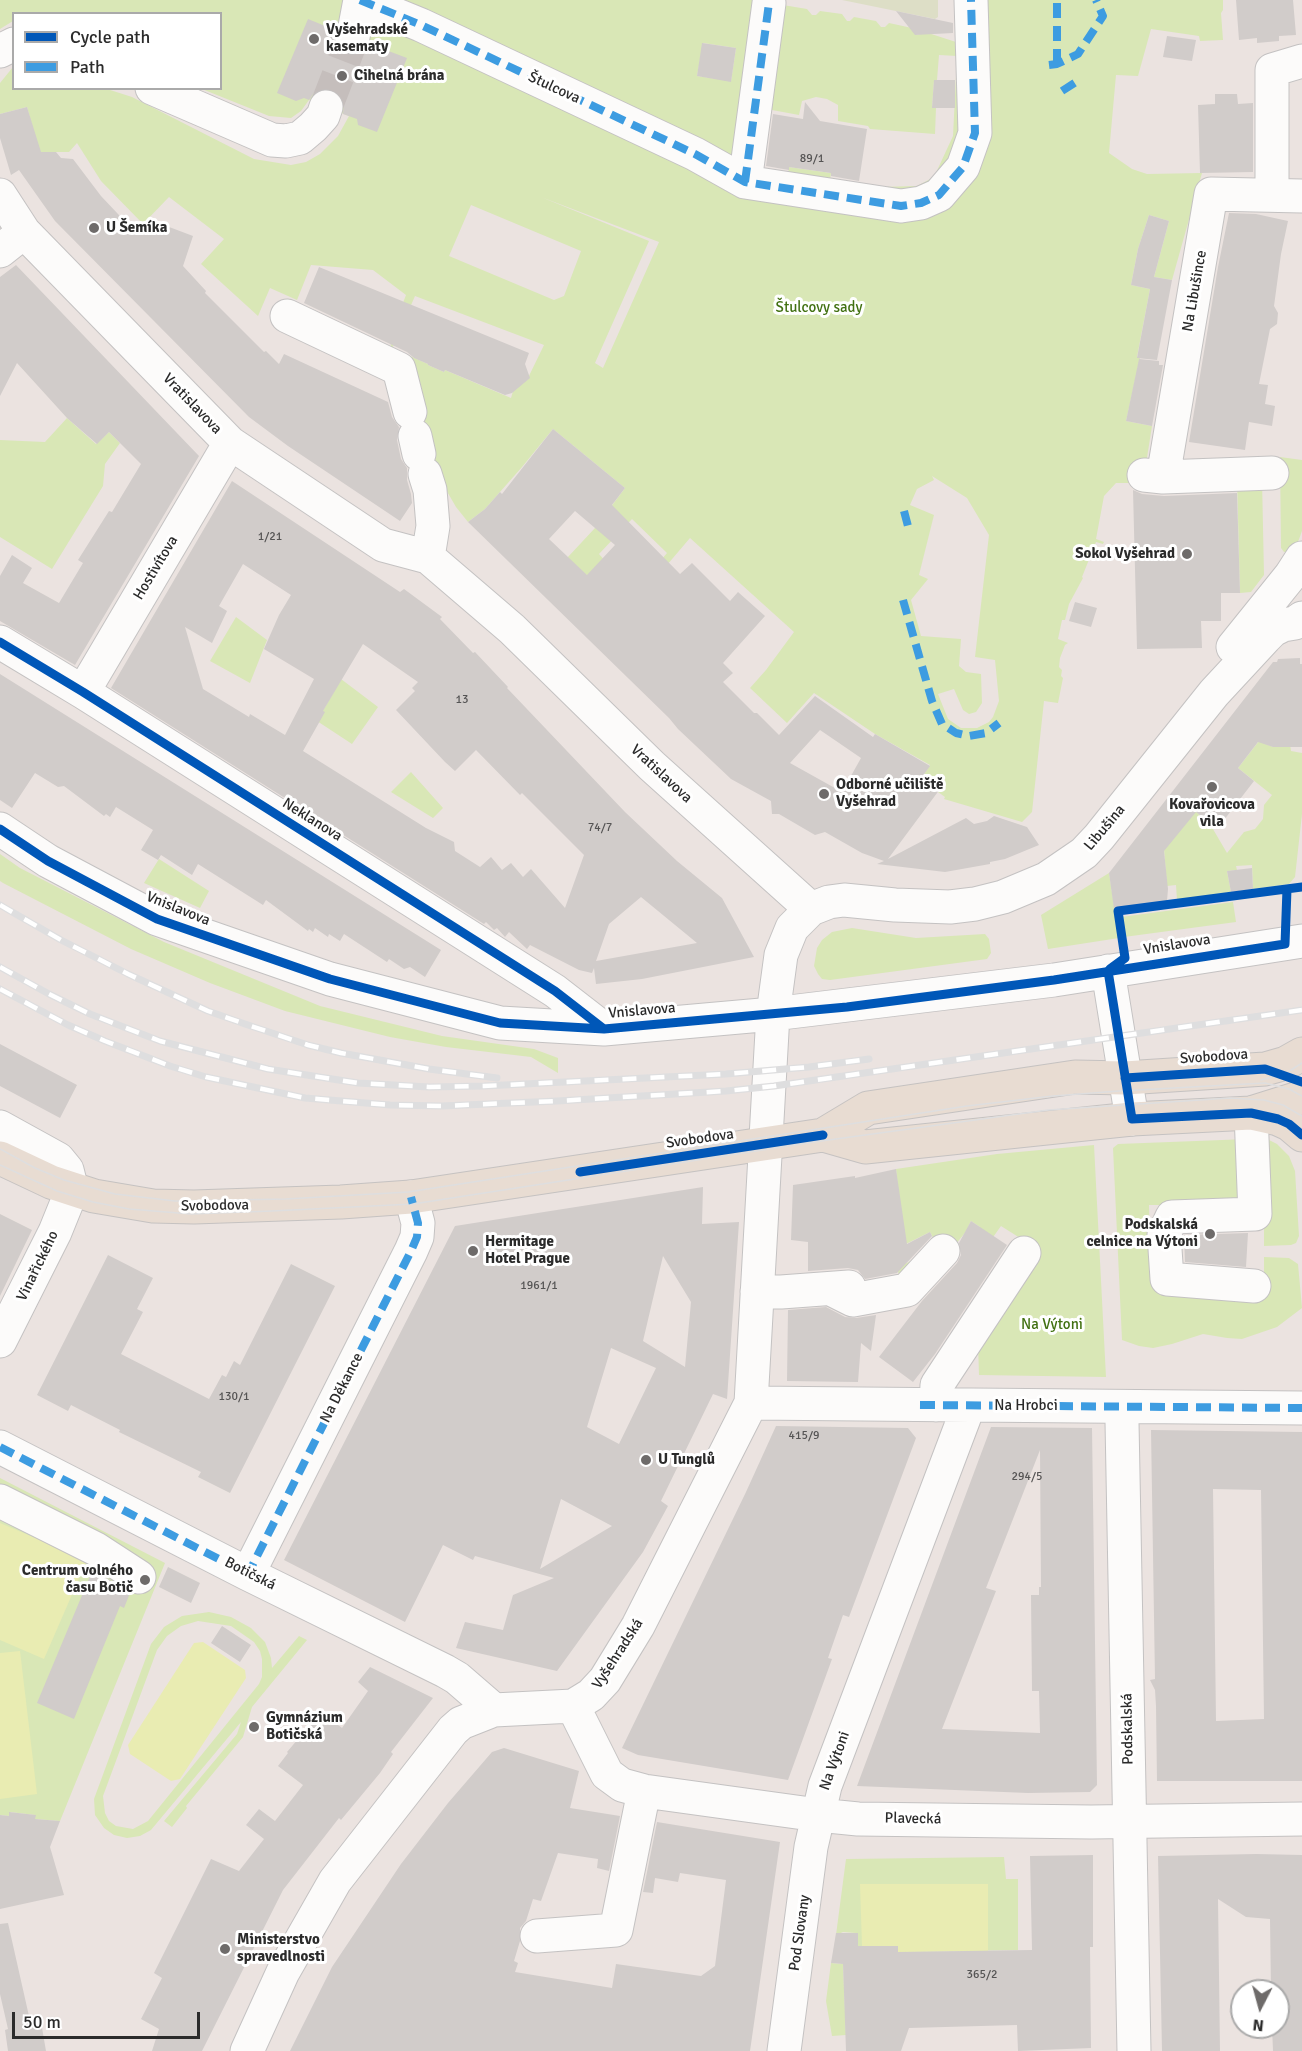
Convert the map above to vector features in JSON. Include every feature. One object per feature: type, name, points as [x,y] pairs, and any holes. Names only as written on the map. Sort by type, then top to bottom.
[{"type":"main road","name":"Svobodova","points":[[0,1158],[72,1190],[121,1201],[174,1207],[330,1203],[411,1197],[823,1135],[868,1108],[1075,1077],[1125,1078],[1265,1069],[1286,1063],[1302,1054]]},
{"type":"main road","name":"Svobodova","points":[[1265,1069],[1302,1082]]},
{"type":"main road","points":[[1251,1113],[1264,1111],[1302,1097]]},
{"type":"main road","name":"Svobodova","points":[[823,1135],[865,1147],[1132,1119],[1251,1113],[1278,1119],[1302,1135]]},
{"type":"street","name":"Štulcova","points":[[360,0],[421,25],[674,144],[746,182],[901,206],[921,203],[939,195],[963,167],[975,133],[971,0]]},
{"type":"street","points":[[353,37],[360,0]]},
{"type":"street","points":[[746,182],[769,3]]},
{"type":"street","points":[[1287,196],[1272,70],[1302,61]]},
{"type":"street","points":[[157,90],[272,140],[286,141],[300,138],[314,128],[323,116],[326,107]]},
{"type":"street","name":"Na Libušince","points":[[1272,473],[1153,476],[1211,194],[1287,196]]},
{"type":"street","name":"Vratislavova","points":[[0,195],[12,242],[230,443],[383,545],[428,557],[512,629],[652,766],[811,909]]},
{"type":"street","points":[[287,316],[399,369],[430,490],[433,526],[428,557]]},
{"type":"street","name":"Hostivítova","points":[[83,692],[230,443]]},
{"type":"street","points":[[1214,693],[1229,653],[1296,566]]},
{"type":"street","name":"Libušina","points":[[811,909],[844,900],[950,907],[975,904],[1004,897],[1046,879],[1084,853],[1099,837],[1214,693],[1273,630],[1283,625],[1300,622]]},
{"type":"street","name":"Neklanova","points":[[0,642],[83,692],[555,991],[604,1029]]},
{"type":"street","name":"Vnislavova","points":[[0,829],[48,861],[157,919],[330,979],[500,1023],[604,1029],[773,1014],[1054,980],[1302,941]]},
{"type":"street","points":[[773,1014],[781,955],[787,937],[811,909]]},
{"type":"street","points":[[1108,971],[1132,1119]]},
{"type":"street","name":"Vyšehradská","points":[[573,1706],[591,1695],[604,1680],[638,1626],[751,1403],[773,1014]]},
{"type":"street","points":[[1251,1113],[1255,1214],[1172,1217],[1164,1234],[1167,1279],[1254,1286]]},
{"type":"street","points":[[0,1127],[58,1159],[67,1170],[72,1190]]},
{"type":"street","name":"Vinařického","points":[[0,1341],[55,1232],[72,1190]]},
{"type":"street","name":"Na Děkance","points":[[248,1574],[411,1251],[417,1237],[418,1223],[411,1197]]},
{"type":"street","points":[[757,1292],[840,1288],[853,1300],[907,1290],[943,1251]]},
{"type":"street","points":[[936,1405],[937,1385],[1024,1253]]},
{"type":"street","name":"Na Hrobci","points":[[751,1403],[1302,1408]]},
{"type":"street","name":"Na Výtoni","points":[[818,1815],[825,1786],[969,1406]]},
{"type":"street","name":"Podskalská","points":[[1124,1407],[1122,1422],[1134,2051]]},
{"type":"street","name":"Botičská","points":[[0,1447],[248,1574],[445,1671],[457,1678],[494,1710]]},
{"type":"street","points":[[0,1501],[96,1549],[139,1577]]},
{"type":"street","points":[[247,2051],[283,1972],[335,1881],[453,1730],[461,1723],[494,1710],[573,1706]]},
{"type":"street","name":"Plavecká","points":[[573,1706],[607,1774],[622,1785],[644,1791],[858,1819],[1091,1822],[1302,1819]]},
{"type":"street","points":[[537,1936],[616,1930],[644,1791]]},
{"type":"street","name":"Pod Slovany","points":[[784,2051],[811,1847],[818,1815]]},
{"type":"green space","name":"Štulcovy sady","points":[[0,0],[753,0],[807,9],[812,15],[820,11],[842,14],[847,21],[854,17],[876,21],[881,27],[889,23],[912,28],[917,35],[925,32],[956,42],[955,0],[1223,0],[1221,13],[1223,40],[1200,41],[1199,36],[1151,29],[1138,76],[1116,75],[1109,153],[1132,169],[1147,174],[1202,173],[1172,280],[1154,277],[1169,221],[1149,215],[1138,249],[1131,285],[1150,289],[1137,357],[1140,358],[1126,421],[1152,426],[1143,483],[1116,483],[1104,496],[1096,539],[1104,542],[1103,544],[1096,542],[1083,578],[1069,604],[1065,620],[1062,620],[1058,639],[1068,643],[1060,658],[1059,667],[1063,678],[1058,703],[1044,701],[1032,812],[1022,822],[944,799],[945,797],[938,792],[939,788],[922,777],[930,765],[875,734],[814,693],[787,723],[750,688],[794,632],[690,538],[667,565],[661,560],[667,553],[632,519],[599,554],[606,562],[590,578],[567,558],[595,528],[625,488],[553,429],[485,509],[468,522],[456,507],[430,462],[401,352],[444,372],[445,370],[511,398],[516,381],[527,380],[544,345],[415,296],[392,349],[389,339],[406,295],[373,270],[311,265],[297,300],[270,288],[258,316],[201,264],[224,239],[169,197],[143,224],[101,181],[77,143],[69,152],[45,152],[40,155],[27,107],[0,114],[0,83],[12,68],[12,90],[110,90],[132,97],[254,159],[291,165],[306,162],[320,154],[338,136],[349,116],[309,100],[301,111],[291,118],[269,116],[204,90],[222,90],[222,12],[12,12],[12,22],[0,29]],"holes":[[[703,43],[736,48],[731,81],[697,76]],[[939,55],[957,56],[953,136],[934,177],[917,186],[880,187],[830,181],[831,173],[789,167],[788,174],[760,169],[772,98],[772,110],[799,115],[802,101],[816,97],[827,99],[838,105],[838,121],[868,126],[870,129],[935,134],[936,108],[932,108]],[[541,197],[659,242],[603,368],[595,363],[649,241]],[[471,205],[581,251],[564,296],[554,300],[449,256]],[[932,476],[967,498],[989,535],[975,657],[995,660],[999,701],[989,722],[977,728],[961,728],[948,719],[938,694],[954,689],[963,710],[969,714],[976,712],[982,703],[981,674],[966,672],[959,666],[961,639],[921,636],[911,600],[928,579],[919,575],[934,515],[910,505],[917,489],[934,480]]]},
{"type":"green space","points":[[842,0],[938,0],[938,17],[935,19]]},
{"type":"green space","points":[[67,418],[96,444],[109,432],[120,443],[105,464],[103,486],[52,569],[0,537],[0,440],[45,442]]},
{"type":"green space","points":[[1280,457],[1302,460],[1302,531],[1294,553],[1284,552],[1281,548]]},
{"type":"green space","points":[[1237,479],[1262,479],[1264,575],[1251,592],[1240,593]]},
{"type":"green space","points":[[236,617],[267,640],[250,683],[210,661]]},
{"type":"green space","points":[[341,679],[378,707],[352,744],[317,721]]},
{"type":"green space","points":[[1259,741],[1273,747],[1290,744],[1291,751],[1302,753],[1302,814],[1295,877],[1289,884],[1253,889],[1252,865],[1236,866],[1237,870],[1227,871],[1231,892],[1177,900],[1176,885],[1167,886],[1164,849],[1194,810],[1210,824],[1227,853],[1244,832],[1255,829],[1263,819],[1264,805],[1272,795],[1238,768]]},
{"type":"green space","points":[[411,772],[443,808],[433,818],[391,792]]},
{"type":"green space","points":[[0,854],[20,868],[164,942],[320,1006],[442,1036],[534,1049],[558,1058],[558,1073],[531,1057],[446,1047],[390,1037],[285,1011],[210,983],[131,949],[3,883],[0,881]]},
{"type":"green space","points":[[159,859],[209,891],[200,908],[144,883]]},
{"type":"green space","points":[[1109,873],[1119,938],[1048,949],[1041,915]]},
{"type":"green space","points":[[1233,902],[1236,922],[1124,937],[1121,917]]},
{"type":"green space","points":[[852,928],[916,938],[985,934],[989,939],[991,953],[987,959],[830,980],[822,979],[814,966],[817,948],[822,940],[832,932]]},
{"type":"green space","points":[[1248,1139],[1249,1205],[1149,1205],[1150,1257],[1264,1298],[1264,1257],[1289,1258],[1298,1264],[1302,1308],[1277,1327],[1242,1339],[1203,1334],[1153,1348],[1122,1340],[1113,1148],[1118,1144]]},
{"type":"green space","points":[[1258,1139],[1269,1140],[1277,1144],[1289,1156],[1295,1171],[1299,1236],[1296,1243],[1291,1245],[1264,1246],[1264,1213]]},
{"type":"green space","name":"Na Výtoni","points":[[1094,1145],[1106,1377],[979,1375],[978,1343],[1039,1250],[1001,1226],[991,1240],[977,1231],[980,1227],[971,1221],[969,1228],[918,1290],[901,1283],[897,1268],[938,1247],[930,1232],[904,1245],[896,1169],[997,1154]]},
{"type":"green space","points":[[0,1478],[165,1563],[60,1821],[35,1819],[35,1815],[10,1812],[9,1816],[0,1815]]},
{"type":"green space","points":[[0,1523],[87,1560],[44,1659],[0,1640]]},
{"type":"green space","points":[[209,1612],[231,1617],[251,1628],[265,1642],[272,1668],[299,1636],[307,1640],[252,1707],[243,1737],[186,1806],[187,1808],[172,1827],[164,1821],[237,1734],[241,1722],[151,1830],[140,1836],[127,1838],[114,1835],[104,1828],[95,1815],[94,1799],[151,1644],[164,1627],[182,1616]],"holes":[[[198,1621],[231,1626],[254,1642],[260,1651],[262,1677],[259,1684],[148,1821],[133,1829],[116,1826],[109,1821],[105,1813],[103,1796],[157,1650],[167,1636],[181,1626]]]},
{"type":"green space","points":[[203,1642],[245,1670],[246,1678],[180,1779],[171,1781],[130,1754],[128,1745],[194,1643]]},
{"type":"green space","points":[[20,1651],[37,1794],[0,1799],[0,1653]]},
{"type":"green space","points":[[1004,1857],[1006,1879],[1018,1879],[1018,1950],[898,1952],[898,1946],[858,1946],[856,1933],[843,1932],[836,1935],[846,1859]]},
{"type":"green space","points":[[860,1884],[988,1884],[988,1951],[898,1952],[898,1946],[862,1946]]},
{"type":"green space","points":[[831,1963],[843,1964],[846,2035],[832,2036],[826,2001]]},
{"type":"building","points":[[1236,0],[1293,0],[1296,35],[1279,36],[1279,41],[1257,43],[1257,38],[1239,40]]},
{"type":"building","points":[[896,11],[953,23],[953,33],[915,35]]},
{"type":"building","name":"Cihelná brána","points":[[308,19],[335,30],[336,44],[341,52],[349,55],[360,54],[367,50],[370,44],[407,58],[377,132],[358,125],[357,119],[343,114],[344,103],[340,95],[332,89],[322,89],[314,93],[309,100],[304,98],[296,101],[277,93]]},
{"type":"building","points":[[1167,36],[1196,40],[1192,61],[1163,57]]},
{"type":"building","points":[[702,43],[736,48],[731,82],[697,76]]},
{"type":"building","points":[[934,80],[955,80],[955,108],[932,108]]},
{"type":"building","points":[[1215,94],[1237,94],[1238,104],[1253,103],[1253,172],[1200,173],[1198,105],[1215,104]]},
{"type":"building","points":[[805,102],[820,121],[867,129],[859,181],[831,176],[831,173],[766,166],[773,114],[803,119]]},
{"type":"building","points":[[27,107],[41,152],[56,152],[61,158],[73,159],[101,196],[135,232],[148,219],[193,236],[183,266],[206,291],[205,293],[264,352],[266,351],[279,364],[284,354],[388,402],[392,417],[399,427],[397,440],[401,459],[407,468],[412,503],[400,521],[249,417],[55,221],[19,170],[11,175],[0,138],[0,114]]},
{"type":"building","points":[[1229,213],[1256,214],[1288,221],[1274,306],[1278,313],[1277,324],[1270,329],[1259,384],[1268,385],[1265,404],[1275,406],[1272,426],[1249,422],[1245,450],[1189,442]]},
{"type":"building","points":[[1149,215],[1169,221],[1154,277],[1172,280],[1157,360],[1137,358],[1150,289],[1131,285],[1138,249]]},
{"type":"building","points":[[16,265],[199,456],[75,665],[0,621],[0,576],[12,555],[32,568],[23,583],[59,603],[83,563],[78,560],[109,511],[112,512],[141,464],[109,432],[97,444],[67,418],[17,363],[0,396],[0,277]]},
{"type":"building","points":[[319,267],[529,353],[525,364],[530,378],[512,393],[505,395],[428,365],[407,352],[304,303]]},
{"type":"building","points":[[1139,359],[1159,361],[1159,365],[1163,365],[1152,426],[1126,421]]},
{"type":"building","points":[[553,429],[625,488],[612,505],[680,574],[692,563],[730,601],[738,592],[765,616],[723,663],[733,673],[723,682],[754,713],[757,713],[779,735],[815,696],[873,737],[875,734],[930,766],[922,777],[940,789],[888,859],[966,818],[974,824],[987,821],[994,816],[1027,827],[1039,845],[1005,859],[990,862],[990,864],[945,872],[877,864],[884,861],[862,853],[825,832],[815,835],[779,814],[772,814],[771,801],[731,779],[468,522],[485,509],[500,492],[502,494]],"holes":[[[575,511],[615,545],[587,575],[549,539]],[[820,730],[861,758],[842,792],[790,763]]]},
{"type":"building","points":[[232,481],[400,592],[404,589],[442,617],[440,619],[473,653],[475,652],[625,812],[677,861],[722,898],[754,957],[642,979],[596,984],[594,968],[592,973],[579,970],[530,945],[527,949],[509,932],[505,937],[497,928],[494,930],[486,922],[484,924],[111,688]],"holes":[[[243,564],[291,595],[264,649],[314,679],[285,735],[250,714],[249,717],[203,689],[185,627],[212,643],[227,611],[219,606]],[[363,644],[418,682],[412,688],[415,691],[396,710],[445,762],[455,771],[476,750],[584,855],[565,908],[531,869],[523,877],[511,863],[502,870],[491,857],[480,867],[455,851],[454,842],[426,828],[303,751],[325,712],[323,711]],[[641,897],[697,943],[596,961],[609,924]]]},
{"type":"building","name":"Sokol Vyšehrad","points":[[1133,490],[1142,494],[1164,496],[1237,493],[1240,593],[1221,593],[1221,621],[1201,621],[1202,648],[1137,649]]},
{"type":"building","points":[[1075,602],[1097,608],[1091,627],[1069,621]]},
{"type":"building","points":[[1300,658],[1300,664],[1302,664],[1302,747],[1273,747],[1258,742],[1238,768],[1254,781],[1217,829],[1196,812],[1164,851],[1167,901],[1114,909],[1109,873],[1273,662],[1277,662],[1278,659]]},
{"type":"building","points":[[0,674],[441,950],[425,977],[410,967],[404,969],[389,959],[387,962],[344,934],[340,941],[329,934],[328,937],[315,928],[313,932],[309,929],[308,931],[266,900],[263,905],[198,864],[192,875],[161,855],[158,860],[141,850],[153,830],[116,807],[110,817],[106,814],[104,816],[64,786],[58,787],[35,773],[12,808],[0,800]]},
{"type":"building","points":[[1252,868],[1253,889],[1231,892],[1227,871]]},
{"type":"building","points":[[0,1044],[77,1085],[60,1118],[0,1086]]},
{"type":"building","points":[[896,1169],[907,1244],[930,1232],[932,1236],[897,1273],[865,1279],[858,1270],[848,1268],[808,1271],[808,1242],[791,1240],[793,1185],[855,1176],[855,1178]]},
{"type":"building","points":[[703,1187],[702,1224],[739,1222],[727,1399],[713,1394],[661,1501],[668,1506],[643,1552],[557,1671],[456,1648],[465,1622],[503,1630],[513,1595],[554,1578],[475,1556],[473,1560],[443,1545],[405,1622],[284,1560],[455,1226]],"holes":[[[663,1256],[691,1302],[685,1367],[643,1341]],[[611,1348],[656,1368],[619,1444],[587,1427]],[[561,1499],[612,1526],[540,1569]]]},
{"type":"building","points":[[0,1214],[32,1230],[0,1296]]},
{"type":"building","points":[[971,1221],[1007,1245],[935,1354],[913,1382],[879,1357],[922,1301],[957,1263],[961,1255],[959,1243]]},
{"type":"building","points":[[1248,1233],[1246,1267],[1185,1262],[1184,1235]]},
{"type":"building","points":[[108,1255],[153,1278],[137,1309],[143,1312],[121,1354],[209,1399],[222,1375],[226,1377],[234,1361],[240,1365],[291,1264],[335,1286],[230,1493],[198,1477],[201,1472],[119,1432],[120,1430],[71,1405],[68,1411],[37,1395]]},
{"type":"building","points":[[826,1307],[845,1317],[876,1315],[871,1351],[861,1343],[858,1382],[787,1381],[788,1310]]},
{"type":"building","points":[[776,1426],[908,1428],[916,1438],[849,1617],[843,1615],[828,1658],[832,1659],[788,1780],[638,1755],[622,1748],[746,1492]]},
{"type":"building","points":[[991,1427],[1092,1428],[1097,1785],[1090,1792],[1028,1793],[857,1786]],"holes":[[[1040,1450],[1041,1587],[1039,1587],[1039,1595],[1031,1595],[1032,1691],[1039,1691],[1040,1733],[942,1729],[996,1591],[986,1588]]]},
{"type":"building","points":[[1151,1430],[1302,1432],[1302,1781],[1157,1781],[1155,1690],[1150,1680],[1155,1679]],"holes":[[[1213,1489],[1261,1490],[1264,1719],[1216,1721]]]},
{"type":"building","points":[[168,1567],[200,1583],[191,1603],[159,1587]]},
{"type":"building","points":[[93,1569],[130,1593],[124,1608],[120,1606],[74,1719],[37,1703]]},
{"type":"building","points":[[222,1626],[251,1645],[240,1662],[211,1643]]},
{"type":"building","points":[[370,1667],[433,1698],[391,1752],[393,1754],[380,1773],[341,1820],[339,1818],[283,1890],[202,2051],[152,2051],[159,2029],[141,2019],[162,1978],[154,1973],[211,1859],[239,1871],[264,1839],[246,1825],[259,1809],[275,1821],[303,1785],[278,1766],[321,1712],[342,1728],[368,1691],[358,1682]]},
{"type":"building","points":[[504,1748],[579,1771],[570,1808],[620,1816],[609,1871],[597,1868],[598,1859],[558,1853],[541,1901],[533,1899],[526,1921],[520,1928],[520,1941],[514,1961],[518,1963],[515,1972],[612,1988],[616,1964],[701,1976],[715,1966],[726,1880],[680,1873],[678,1882],[655,1878],[653,1893],[643,1892],[657,1822],[780,1842],[750,2051],[290,2051],[332,1967],[401,1864],[448,1803],[492,1752]]},
{"type":"building","points":[[9,1812],[36,1815],[35,1819],[60,1821],[50,1847],[64,1895],[0,1909],[0,1815],[9,1816]]},
{"type":"building","points":[[1093,1855],[1093,1947],[1090,1947],[1091,2048],[1018,2051],[1017,2025],[909,2028],[901,2051],[846,2051],[843,1964],[831,1963],[836,1933],[858,1933],[858,1946],[898,1946],[898,1952],[1032,1950],[1030,1856]]},
{"type":"building","points":[[1302,1855],[1302,2051],[1273,2051],[1272,2039],[1290,2039],[1290,1979],[1271,1979],[1270,1919],[1246,1917],[1218,1899],[1220,2051],[1162,2051],[1158,1856]]},
{"type":"building","points":[[8,1923],[31,2025],[41,2022],[46,2051],[8,2051],[5,2030],[8,2029],[0,1994],[0,1924]]},
{"type":"tunnel","points":[[326,107],[353,37]]},
{"type":"tram line","points":[[1261,1080],[1285,1074],[1302,1063]]},
{"type":"tram line","points":[[0,1149],[35,1168],[64,1180],[115,1194],[175,1201],[286,1199],[408,1192],[967,1106],[1053,1096],[1265,1083],[1289,1089],[1302,1096]]},
{"type":"tram line","points":[[0,1165],[57,1191],[93,1202],[129,1209],[191,1214],[272,1211],[413,1204],[814,1142],[1048,1110],[1230,1098],[1264,1100],[1283,1105],[1302,1116]]},
{"type":"railway","points":[[0,905],[61,940],[128,974],[208,1011],[245,1024],[308,1045],[341,1053],[429,1069],[497,1078]]},
{"type":"railway","points":[[0,967],[90,1014],[160,1041],[268,1069],[358,1083],[429,1087],[484,1086],[726,1074],[869,1059]]},
{"type":"railway","points":[[0,989],[68,1025],[105,1041],[206,1077],[305,1098],[390,1105],[442,1106],[726,1091],[774,1086],[1302,1010]]},
{"type":"marked path","points":[[360,0],[421,25],[695,154],[745,182],[901,206],[921,203],[939,195],[963,167],[975,133],[971,0]]},
{"type":"marked path","points":[[1057,0],[1057,64]]},
{"type":"marked path","points":[[1049,65],[1057,64],[1078,54],[1103,16],[1096,0]]},
{"type":"marked path","points":[[745,182],[769,3]]},
{"type":"marked path","points":[[1062,91],[1076,82]]},
{"type":"marked path","points":[[904,511],[909,530]]},
{"type":"marked path","points":[[903,600],[932,701],[942,724],[956,733],[969,736],[986,733],[999,723]]},
{"type":"marked path","points":[[0,1447],[248,1574],[411,1251],[417,1237],[418,1223],[411,1197]]},
{"type":"marked path","points":[[920,1405],[1302,1408]]},
{"type":"cycle path","points":[[0,642],[83,692],[555,991],[604,1029]]},
{"type":"cycle path","points":[[0,829],[48,861],[157,919],[330,979],[500,1023],[604,1029],[847,1007],[1054,980],[1285,944],[1287,889]]},
{"type":"cycle path","points":[[1110,969],[1125,958],[1118,911],[1302,887]]},
{"type":"cycle path","points":[[1108,971],[1132,1119],[1251,1113],[1278,1119],[1289,1124],[1302,1135]]},
{"type":"cycle path","points":[[1125,1078],[1265,1069],[1302,1082]]},
{"type":"cycle path","points":[[580,1172],[823,1135]]},
{"type":"place","name":"Vyšehradské kasematy","points":[[314,39]]},
{"type":"place","name":"Cihelná brána","points":[[342,76]]},
{"type":"place","name":"U Šemíka","points":[[94,228]]},
{"type":"place","name":"Sokol Vyšehrad","points":[[1187,554]]},
{"type":"place","name":"Kovařovicova vila","points":[[1212,787]]},
{"type":"place","name":"Odborné učiliště Vyšehrad","points":[[824,794]]},
{"type":"place","name":"Podskalská celnice na Výtoni","points":[[1210,1234]]},
{"type":"place","name":"Hermitage Hotel Prague","points":[[473,1251]]},
{"type":"place","name":"U Tunglů","points":[[646,1460]]},
{"type":"place","name":"Centrum volného času Botič","points":[[145,1580]]},
{"type":"place","name":"Gymnázium Botičská","points":[[254,1727]]},
{"type":"place","name":"Ministerstvo spravedlnosti","points":[[225,1949]]}]
